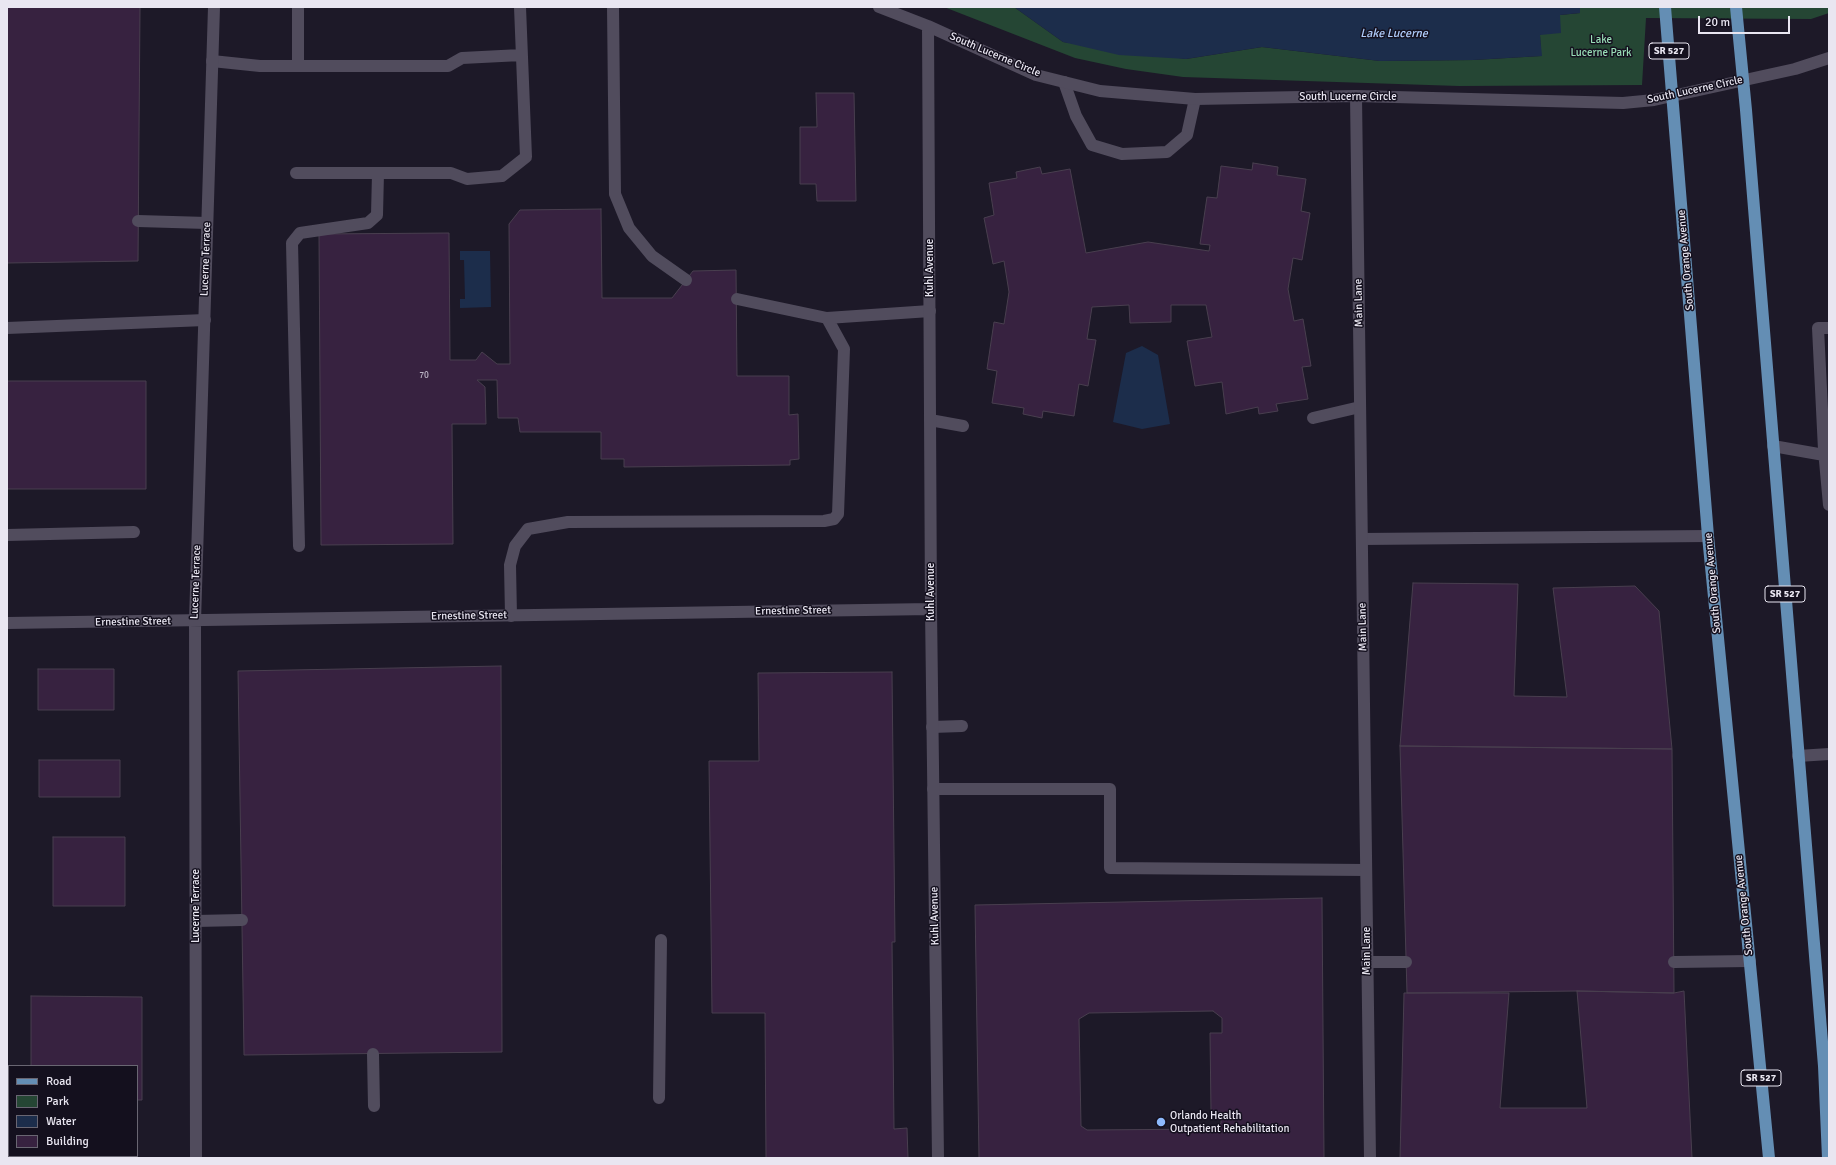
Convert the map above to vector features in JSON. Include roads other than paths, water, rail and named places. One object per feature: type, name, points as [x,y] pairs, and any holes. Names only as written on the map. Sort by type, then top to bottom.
[{"type":"main road","name":"South Orange Avenue","points":[[1665,7],[1708,536],[1769,1158]]},
{"type":"main road","name":"SR 527","points":[[1736,7],[1798,756],[1826,1066],[1828,1158]]},
{"type":"street","name":"Lucerne Terrace","points":[[196,1158],[195,621],[214,7]]},
{"type":"street","points":[[298,7],[298,66]]},
{"type":"street","points":[[296,173],[451,173],[467,179],[502,176],[526,158],[520,7]]},
{"type":"street","points":[[613,7],[616,194],[629,228],[652,256],[686,280]]},
{"type":"street","name":"South Lucerne Circle","points":[[879,7],[928,26],[1036,74],[1100,91],[1196,99],[1356,96],[1623,103],[1654,100],[1795,69],[1829,58]]},
{"type":"street","name":"Kuhl Avenue","points":[[928,26],[932,727],[938,1158]]},
{"type":"street","points":[[212,61],[260,66],[448,66],[462,58],[522,55]]},
{"type":"street","points":[[1064,82],[1076,116],[1092,145],[1122,154],[1167,152],[1187,135],[1196,99]]},
{"type":"street","name":"Main Lane","points":[[1356,96],[1370,1158]]},
{"type":"street","points":[[299,546],[292,243],[300,233],[368,223],[377,215],[378,173]]},
{"type":"street","points":[[138,221],[207,223]]},
{"type":"street","points":[[737,298],[827,318],[930,311]]},
{"type":"street","points":[[511,616],[510,565],[515,546],[528,529],[568,522],[824,521],[834,519],[838,514],[844,349],[827,318]]},
{"type":"street","points":[[7,328],[204,320]]},
{"type":"street","points":[[1829,328],[1818,328],[1824,455],[1829,505]]},
{"type":"street","points":[[1313,418],[1360,407]]},
{"type":"street","points":[[930,420],[963,426]]},
{"type":"street","points":[[1773,446],[1824,455]]},
{"type":"street","points":[[7,535],[134,532]]},
{"type":"street","points":[[1362,539],[1708,536]]},
{"type":"street","name":"Ernestine Street","points":[[7,623],[931,609]]},
{"type":"street","points":[[932,727],[962,726]]},
{"type":"street","points":[[1798,756],[1829,754]]},
{"type":"street","points":[[933,789],[1110,789],[1110,868],[1366,870]]},
{"type":"street","points":[[196,921],[242,920]]},
{"type":"street","points":[[659,1098],[661,940]]},
{"type":"street","points":[[1674,962],[1750,961]]},
{"type":"street","points":[[1367,962],[1406,962]]},
{"type":"street","points":[[373,1054],[374,1106]]},
{"type":"water","name":"Lake Lucerne","points":[[1014,7],[1580,7],[1580,13],[1560,15],[1561,33],[1540,35],[1542,56],[1473,60],[1380,61],[1262,47],[1186,59],[1119,55],[1063,42]]},
{"type":"water","points":[[460,251],[490,251],[491,307],[460,308],[460,299],[465,299],[464,260],[460,260]]},
{"type":"water","points":[[1142,346],[1158,355],[1170,424],[1142,429],[1113,422],[1126,353]]},
{"type":"place","name":"Orlando Health Outpatient Rehabilitation","points":[[1161,1122]]},
{"type":"park label","name":"Lake Lucerne Park","points":[[1601,46]]}]
